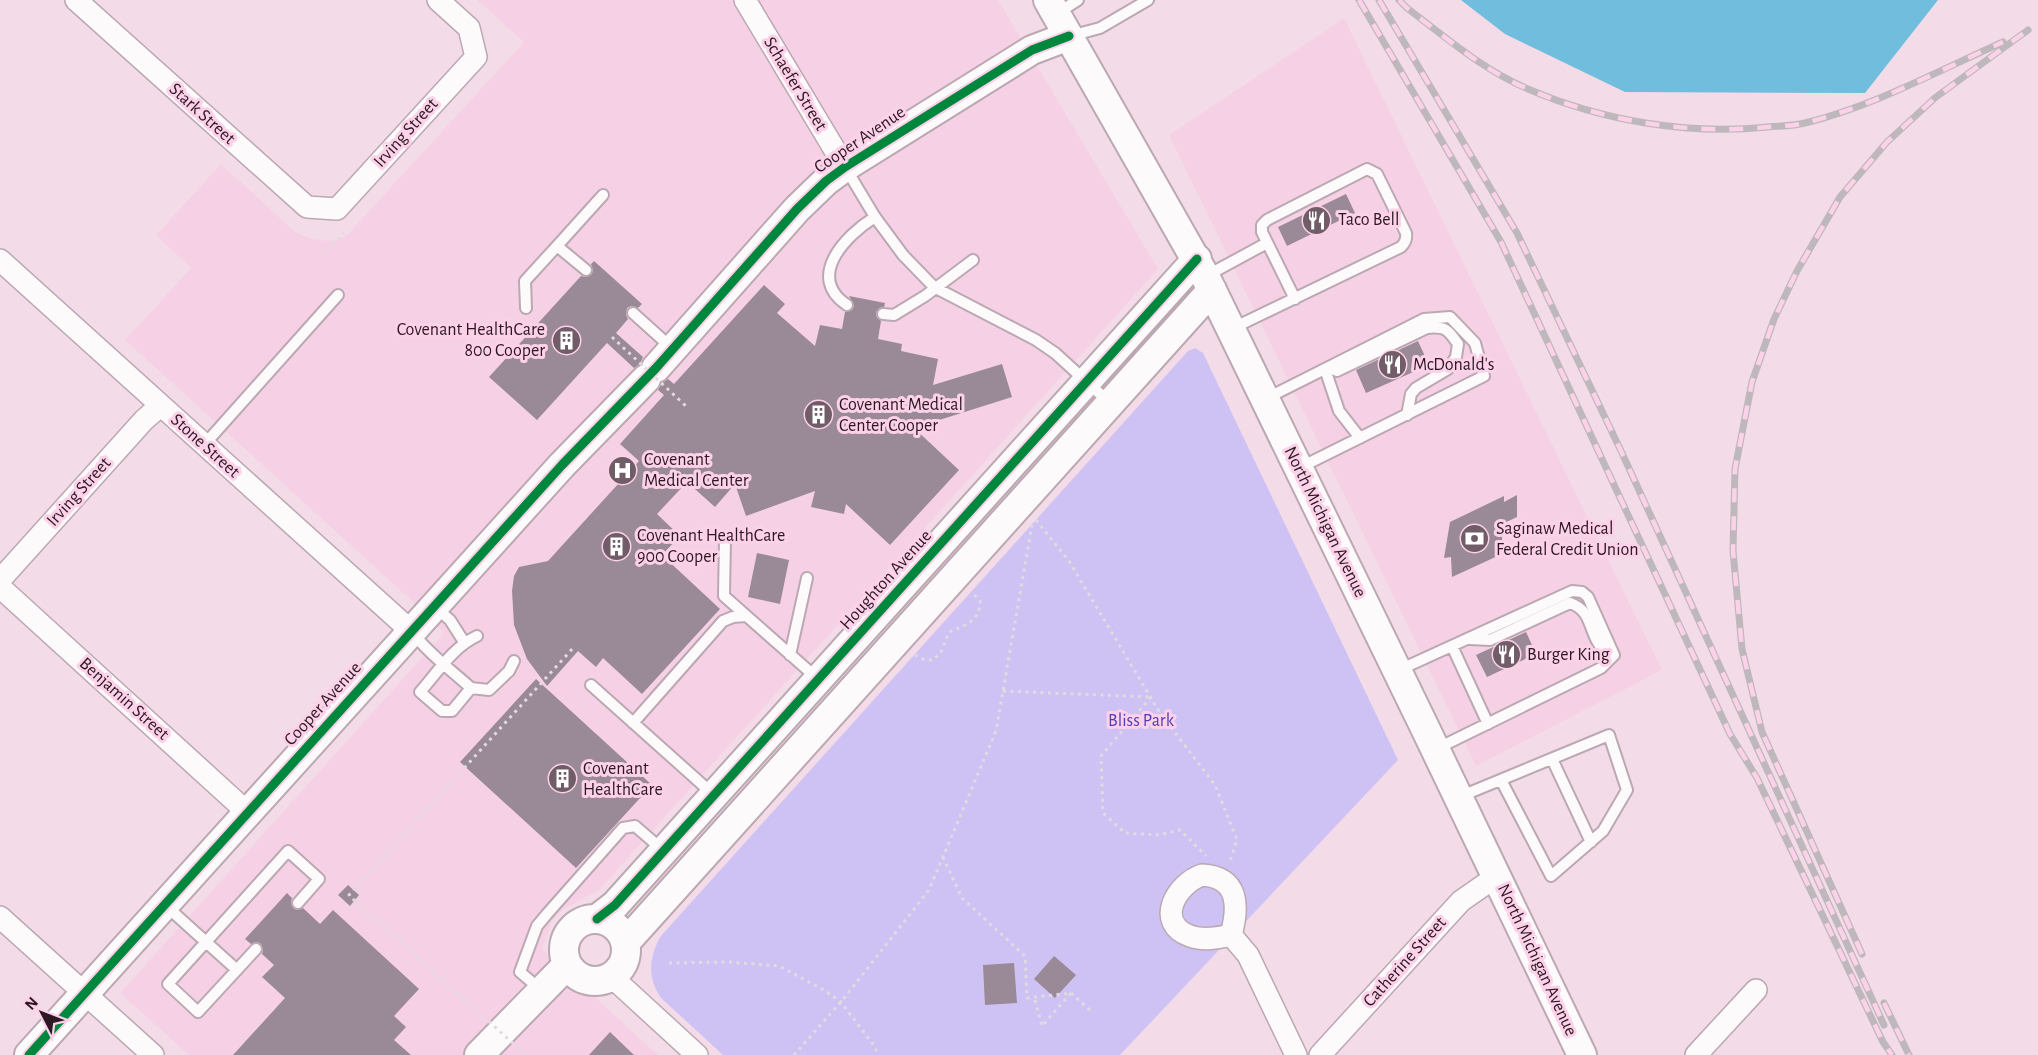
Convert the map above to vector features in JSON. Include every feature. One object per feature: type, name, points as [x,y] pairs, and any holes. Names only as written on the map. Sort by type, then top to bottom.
[{"type":"street","name":"Stark Street","points":[[76,0],[307,207],[336,209]]},
{"type":"street","name":"Irving Street","points":[[336,209],[476,57],[469,28],[438,0]]},
{"type":"street","name":"Schaefer Street","points":[[745,0],[845,167]]},
{"type":"street","name":"Cooper Avenue","points":[[29,1055],[562,465],[658,365],[797,209],[826,181],[845,167],[1032,50],[1063,13]]},
{"type":"street","name":"North Michigan Avenue","points":[[1063,13],[1205,275],[1582,1055]]},
{"type":"street","name":"Stone Street","points":[[0,260],[411,632]]},
{"type":"street","name":"Houghton Avenue","points":[[597,919],[615,905],[715,795],[1086,381],[1205,275]]},
{"type":"street","points":[[626,942],[1110,403],[1205,275]]},
{"type":"street","name":"Irving Street","points":[[0,580],[144,420],[160,406]]},
{"type":"street","name":"Benjamin Street","points":[[0,587],[248,812]]},
{"type":"street","name":"Catherine Street","points":[[1320,1055],[1461,901],[1497,876]]},
{"type":"street","points":[[0,918],[153,1055]]},
{"type":"street","points":[[597,919],[609,922],[620,930],[626,942],[623,966],[613,978],[594,982],[578,975],[567,965],[564,958],[566,939],[572,929],[583,921],[597,919]]},
{"type":"street","points":[[1231,935],[1248,955],[1296,1055]]},
{"type":"street","points":[[479,1055],[530,981],[567,965]]},
{"type":"street","points":[[613,978],[697,1055]]},
{"type":"street","points":[[1696,1055],[1756,990]]},
{"type":"lane","points":[[1063,13],[1100,28],[1148,0]]},
{"type":"lane","points":[[845,167],[875,217],[903,255],[934,287],[1036,340],[1055,353],[1110,403]]},
{"type":"lane","points":[[1231,329],[1295,299],[1401,248],[1406,241],[1406,233],[1377,174],[1367,169],[1267,220],[1262,225],[1262,232],[1295,299]]},
{"type":"lane","points":[[526,308],[525,282],[603,195]]},
{"type":"lane","points":[[846,305],[832,290],[829,278],[830,264],[839,248],[859,227],[875,217]]},
{"type":"lane","points":[[1205,275],[1267,243]]},
{"type":"lane","points":[[557,246],[586,270]]},
{"type":"lane","points":[[883,314],[894,315],[925,296],[973,260]]},
{"type":"lane","points":[[204,445],[338,295]]},
{"type":"lane","points":[[633,313],[658,365]]},
{"type":"lane","points":[[1265,399],[1424,319],[1450,317],[1475,343],[1484,376],[1299,468]]},
{"type":"lane","points":[[1327,368],[1337,371],[1427,328],[1438,327],[1448,330],[1458,344],[1456,357],[1448,369],[1416,388],[1411,394],[1407,416]]},
{"type":"lane","points":[[1327,368],[1339,411],[1359,438]]},
{"type":"lane","points":[[725,538],[724,596],[818,680]]},
{"type":"lane","points":[[790,655],[807,578]]},
{"type":"lane","points":[[1398,671],[1572,591],[1582,592],[1588,597],[1614,655],[1601,668],[1436,749]]},
{"type":"lane","points":[[434,606],[450,620],[464,642]]},
{"type":"lane","points":[[633,723],[723,621],[746,616]]},
{"type":"lane","points":[[411,632],[424,648],[471,688],[489,690],[509,671],[514,661]]},
{"type":"lane","points":[[471,688],[452,711],[442,711],[420,692],[464,642],[477,636]]},
{"type":"lane","points":[[1452,646],[1488,724]]},
{"type":"lane","points":[[591,685],[715,795]]},
{"type":"lane","points":[[1459,797],[1609,735],[1627,790],[1604,831],[1551,876],[1501,780]]},
{"type":"lane","points":[[1552,759],[1591,842]]},
{"type":"lane","points":[[530,981],[537,926],[623,828],[635,825],[664,851]]},
{"type":"lane","points":[[256,949],[198,1012],[168,984],[288,851],[319,879],[297,903]]},
{"type":"lane","points":[[164,905],[237,970]]},
{"type":"path","points":[[322,256],[344,232]]},
{"type":"path","points":[[612,338],[688,408]]},
{"type":"path","points":[[794,1055],[841,1002],[929,890],[996,731],[1033,517],[1069,561],[1160,713],[1215,785],[1237,840],[1228,867]]},
{"type":"path","points":[[910,653],[925,660],[933,660],[941,652],[949,633],[972,621],[980,612],[980,601],[969,588]]},
{"type":"path","points":[[526,1055],[349,895],[574,647]]},
{"type":"path","points":[[1003,691],[1150,697]]},
{"type":"path","points":[[1150,697],[1101,756],[1103,813],[1125,833],[1159,835],[1180,830],[1210,860]]},
{"type":"path","points":[[943,856],[963,898],[1024,956],[1027,998],[1071,993],[1091,1011]]},
{"type":"path","points":[[669,963],[728,962],[779,966],[824,990],[841,1002],[875,1047],[878,1055]]},
{"type":"path","points":[[1034,997],[1042,1026],[1071,993]]},
{"type":"shaded area","name":"Covenant Medical Center","points":[[477,0],[998,0],[1158,269],[599,890],[562,910],[552,921],[542,949],[658,1055],[189,1055],[120,993],[444,633],[411,600],[125,340],[191,268],[156,235],[221,164],[293,230],[303,236],[329,241],[339,240],[348,234],[524,42]]},
{"type":"shaded area","points":[[1344,18],[1662,670],[1476,766],[1169,135]]},
{"type":"green space","name":"Bliss Park","points":[[1195,348],[1203,353],[1398,760],[1120,1055],[723,1055],[656,991],[651,968],[660,937],[1188,351]]},
{"type":"water","points":[[1461,0],[1938,0],[1865,93],[1625,92],[1505,34]]},
{"type":"building","name":"Taco Bell","points":[[1346,194],[1355,213],[1287,246],[1278,227]]},
{"type":"building","name":"Covenant HealthCare 800 Cooper","points":[[594,261],[642,304],[638,308],[631,306],[627,308],[628,319],[616,333],[643,357],[640,364],[634,368],[607,343],[537,420],[489,377],[581,276],[591,275],[593,271],[591,264]]},
{"type":"building","points":[[764,285],[785,304],[777,313],[815,346],[820,325],[842,329],[845,312],[852,310],[854,306],[849,296],[885,303],[884,307],[879,308],[876,313],[877,318],[881,321],[878,339],[902,344],[901,351],[938,359],[933,385],[1002,364],[1012,397],[914,428],[959,470],[890,545],[846,504],[844,514],[811,507],[815,491],[746,516],[735,484],[715,507],[687,482],[657,514],[680,536],[662,555],[720,609],[642,694],[603,658],[596,667],[578,651],[547,686],[527,659],[514,625],[512,591],[514,576],[519,567],[548,561],[639,461],[620,444],[664,395],[658,390],[662,383],[668,379],[674,384]]},
{"type":"building","name":"McDonald's","points":[[1418,341],[1429,365],[1366,393],[1356,370]]},
{"type":"building","name":"Saginaw Medical Federal Credit Union","points":[[1517,495],[1517,517],[1502,524],[1502,554],[1452,577],[1451,557],[1444,558],[1450,522],[1504,496],[1504,502]]},
{"type":"building","points":[[757,553],[789,560],[780,604],[748,597]]},
{"type":"building","name":"Burger King","points":[[1526,632],[1536,654],[1487,677],[1476,655]]},
{"type":"building","name":"Covenant HealthCare","points":[[536,679],[652,785],[576,868],[460,762]]},
{"type":"building","points":[[348,885],[359,895],[350,906],[338,895]]},
{"type":"building","points":[[287,893],[292,898],[293,908],[297,910],[303,908],[320,924],[333,910],[419,989],[394,1016],[406,1027],[394,1040],[411,1055],[233,1055],[285,998],[262,977],[274,965],[262,954],[261,944],[257,942],[251,944],[245,939]]},
{"type":"building","points":[[1054,956],[1076,975],[1055,998],[1034,979]]},
{"type":"building","points":[[1014,963],[1017,1003],[985,1005],[983,965]]},
{"type":"building","points":[[610,1032],[634,1055],[589,1055]]},
{"type":"railway","points":[[1359,0],[1501,242],[1730,734],[1757,778],[1883,1042],[1892,1055]]},
{"type":"railway","points":[[1379,0],[1517,233],[1622,453],[1884,1025]]},
{"type":"railway","points":[[1399,0],[1480,63],[1528,89],[1586,110],[1676,127],[1738,129],[1805,123],[1881,98],[2003,42]]},
{"type":"railway","points":[[1862,954],[1762,732],[1742,649],[1733,551],[1735,469],[1752,382],[1774,319],[1797,271],[1840,197],[1887,142],[1936,97],[2028,30]]},
{"type":"railway","points":[[1884,1003],[1909,1055]]},
{"type":"cycle path","points":[[29,1055],[562,465],[656,368],[797,209],[826,181],[845,167],[1032,50],[1069,36]]},
{"type":"cycle path","points":[[597,919],[615,905],[1197,259]]},
{"type":"place","name":"Taco Bell","points":[[1317,220]]},
{"type":"place","name":"Covenant HealthCare 800 Cooper","points":[[566,340]]},
{"type":"place","name":"McDonald's","points":[[1392,365]]},
{"type":"place","name":"Covenant Medical Center Cooper","points":[[818,415]]},
{"type":"place","name":"Covenant Medical Center","points":[[623,470]]},
{"type":"place","name":"Saginaw Medical Federal Credit Union","points":[[1475,539]]},
{"type":"place","name":"Covenant HealthCare 900 Cooper","points":[[616,546]]},
{"type":"place","name":"Burger King","points":[[1506,655]]},
{"type":"place","name":"Covenant HealthCare","points":[[562,779]]}]
